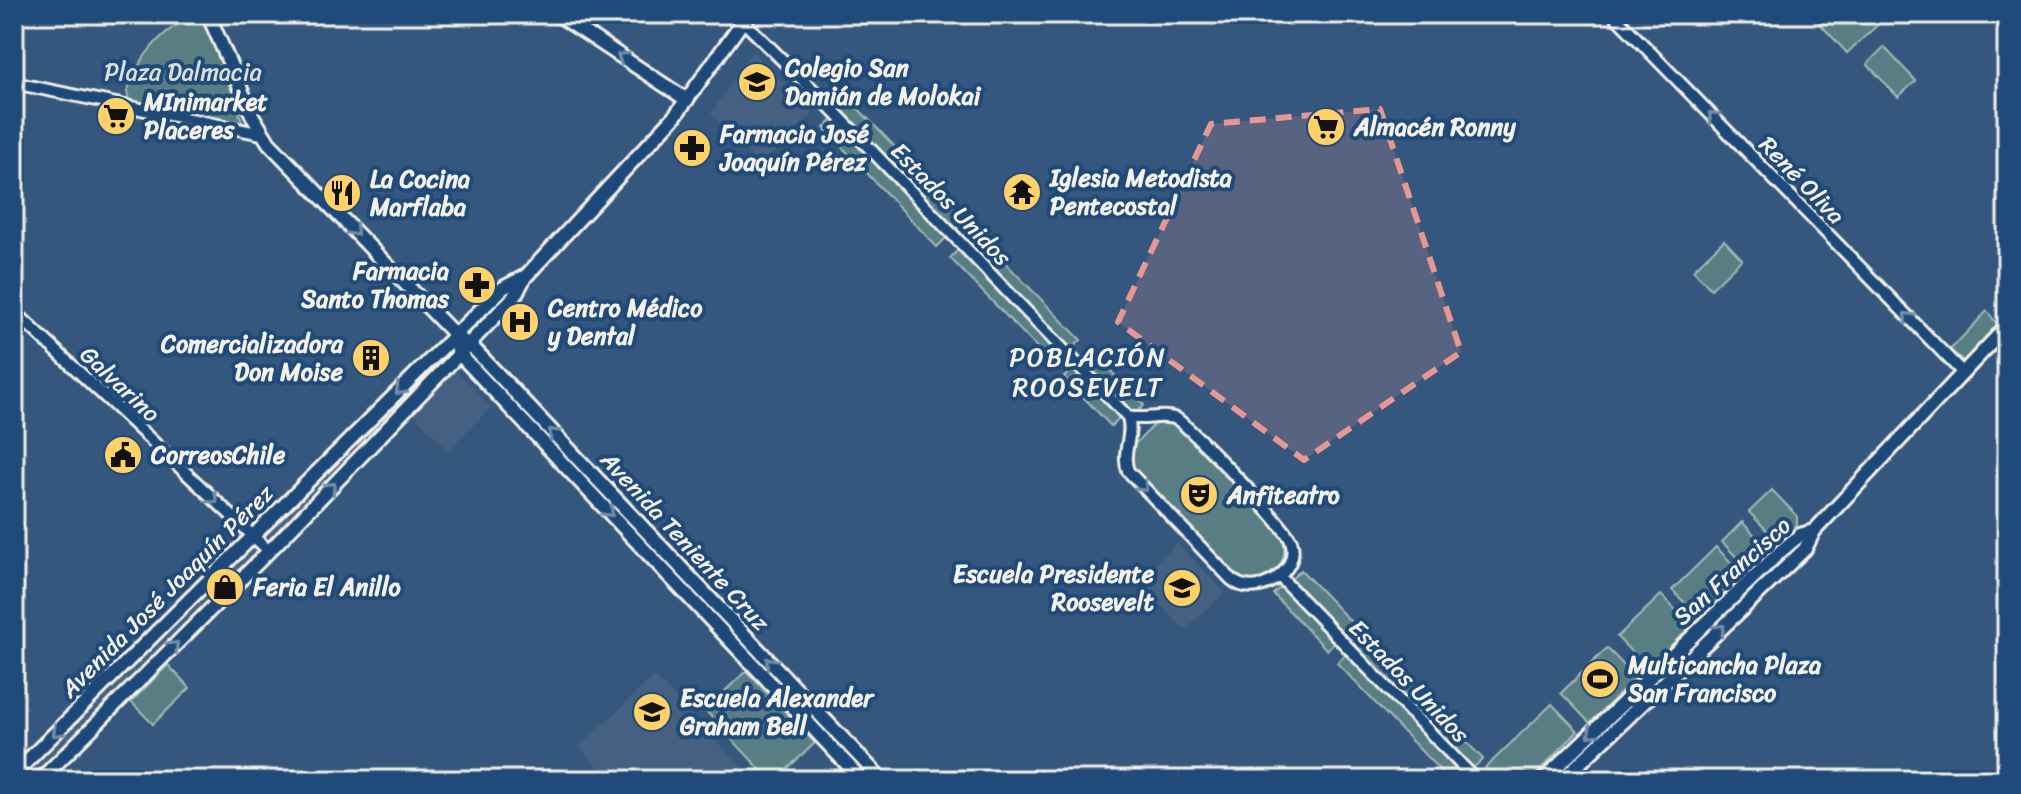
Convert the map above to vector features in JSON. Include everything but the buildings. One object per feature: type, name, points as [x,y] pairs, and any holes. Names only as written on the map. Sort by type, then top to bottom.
[{"type":"main road","name":"Avenida Teniente Cruz","points":[[208,14],[262,134],[455,335],[468,342],[882,780]]},
{"type":"main road","points":[[557,14],[687,100]]},
{"type":"main road","name":"Avenida José Joaquín Pérez","points":[[40,780],[269,551],[514,297],[525,277],[646,149],[687,100],[745,18]]},
{"type":"main road","name":"Avenida José Joaquín Pérez","points":[[14,774],[503,288],[525,277]]},
{"type":"main road","name":"San Francisco","points":[[1562,780],[1805,549],[1814,531],[2007,326]]},
{"type":"main road","points":[[455,335],[459,354]]},
{"type":"main road","name":"Avenida Teniente Cruz","points":[[459,354],[862,780]]},
{"type":"main road","name":"San Francisco","points":[[1543,780],[1781,551],[1800,535],[1814,531]]},
{"type":"main road","points":[[124,665],[139,681]]},
{"type":"street","name":"René Oliva","points":[[1613,14],[1963,373]]},
{"type":"street","name":"Estados Unidos","points":[[745,18],[1128,417]]},
{"type":"street","points":[[14,83],[262,134]]},
{"type":"street","name":"Galvarino","points":[[14,311],[269,551]]},
{"type":"street","points":[[1169,416],[1181,422],[1284,530],[1291,542],[1292,553],[1279,576],[1259,587],[1248,588],[1236,583],[1131,475],[1125,459],[1131,426],[1128,417],[1154,419],[1169,416]]},
{"type":"street","points":[[1128,442],[1140,428],[1154,419]]},
{"type":"street","name":"Estados Unidos","points":[[1279,576],[1476,780]]},
{"type":"highlighted area","points":[[1380,109],[1461,352],[1304,460],[1118,322],[1211,124]]},
{"type":"shaded area","name":"Colegio San Damián de Molokai","points":[[752,51],[814,113],[760,166],[711,113]]},
{"type":"shaded area","points":[[455,369],[491,407],[448,450],[411,411]]},
{"type":"shaded area","name":"Feria El Anillo","points":[[389,405],[403,419],[46,780],[14,780],[280,519]]},
{"type":"shaded area","name":"Escuela Presidente Roosevelt","points":[[1177,543],[1225,592],[1185,630],[1137,582]]},
{"type":"shaded area","name":"Escuela Alexander Graham Bell","points":[[654,676],[755,780],[610,780],[579,747]]},
{"type":"green space","points":[[1811,14],[1876,14],[1882,21],[1847,53]]},
{"type":"green space","name":"Plaza Dalmacia","points":[[196,16],[207,23],[243,124],[129,100],[127,92],[132,80],[152,46],[172,28]]},
{"type":"green space","points":[[1884,47],[1916,81],[1898,97],[1867,64]]},
{"type":"green space","points":[[850,100],[965,220],[955,230],[839,111]]},
{"type":"green space","points":[[834,119],[947,237],[937,247],[824,128]]},
{"type":"green space","points":[[976,233],[1081,340],[1071,350],[966,243]]},
{"type":"green space","points":[[1724,240],[1742,259],[1711,289],[1693,270]]},
{"type":"green space","points":[[959,249],[1063,357],[1054,365],[950,258]]},
{"type":"green space","points":[[1987,311],[2000,328],[1966,363],[1950,350]]},
{"type":"green space","points":[[1093,353],[1144,405],[1134,415],[1083,362]]},
{"type":"green space","points":[[1074,368],[1120,417],[1111,426],[1064,377]]},
{"type":"green space","points":[[1158,421],[1175,423],[1282,536],[1284,554],[1273,572],[1250,584],[1238,579],[1132,469],[1132,447]]},
{"type":"green space","points":[[1772,490],[1797,516],[1797,525],[1779,543],[1749,512]]},
{"type":"green space","points":[[1742,522],[1769,550],[1749,570],[1722,542]]},
{"type":"green space","points":[[1716,547],[1744,576],[1700,618],[1672,590]]},
{"type":"green space","points":[[1301,570],[1354,625],[1343,635],[1290,580]]},
{"type":"green space","points":[[1282,586],[1335,641],[1327,650],[1273,594]]},
{"type":"green space","points":[[1661,595],[1692,627],[1648,669],[1617,637]]},
{"type":"green space","points":[[1365,637],[1483,759],[1472,769],[1354,648]]},
{"type":"green space","points":[[1607,648],[1636,678],[1590,723],[1561,693]]},
{"type":"green space","points":[[1347,653],[1466,777],[1463,780],[1449,780],[1337,663]]},
{"type":"green space","points":[[168,665],[190,688],[153,724],[131,702]]},
{"type":"green space","points":[[746,671],[815,743],[775,780],[770,780],[705,710]]},
{"type":"green space","points":[[1552,704],[1578,731],[1530,780],[1496,780],[1485,768]]},
{"type":"place","name":"Colegio San Damián de Molokai","points":[[757,82]]},
{"type":"place","name":"MInimarket Placeres","points":[[116,116]]},
{"type":"place","name":"Almacén Ronny","points":[[1326,127]]},
{"type":"place","name":"Farmacia José Joaquín Pérez","points":[[692,148]]},
{"type":"place","name":"Iglesia Metodista Pentecostal","points":[[1022,192]]},
{"type":"place","name":"La Cocina Marflaba","points":[[342,193]]},
{"type":"place","name":"Farmacia Santo Thomas","points":[[477,285]]},
{"type":"place","name":"Centro Médico y Dental","points":[[520,322]]},
{"type":"place","name":"Comercializadora Don Moise","points":[[371,358]]},
{"type":"place","name":"CorreosChile","points":[[123,455]]},
{"type":"place","name":"Anfiteatro","points":[[1199,495]]},
{"type":"place","name":"Feria El Anillo","points":[[225,587]]},
{"type":"place","name":"Escuela Presidente Roosevelt","points":[[1182,588]]},
{"type":"place","name":"Multicancha Plaza San Francisco","points":[[1600,679]]},
{"type":"place","name":"Escuela Alexander Graham Bell","points":[[652,712]]},
{"type":"district","name":"POBLACIÓN ROOSEVELT","points":[[1088,372]]}]
